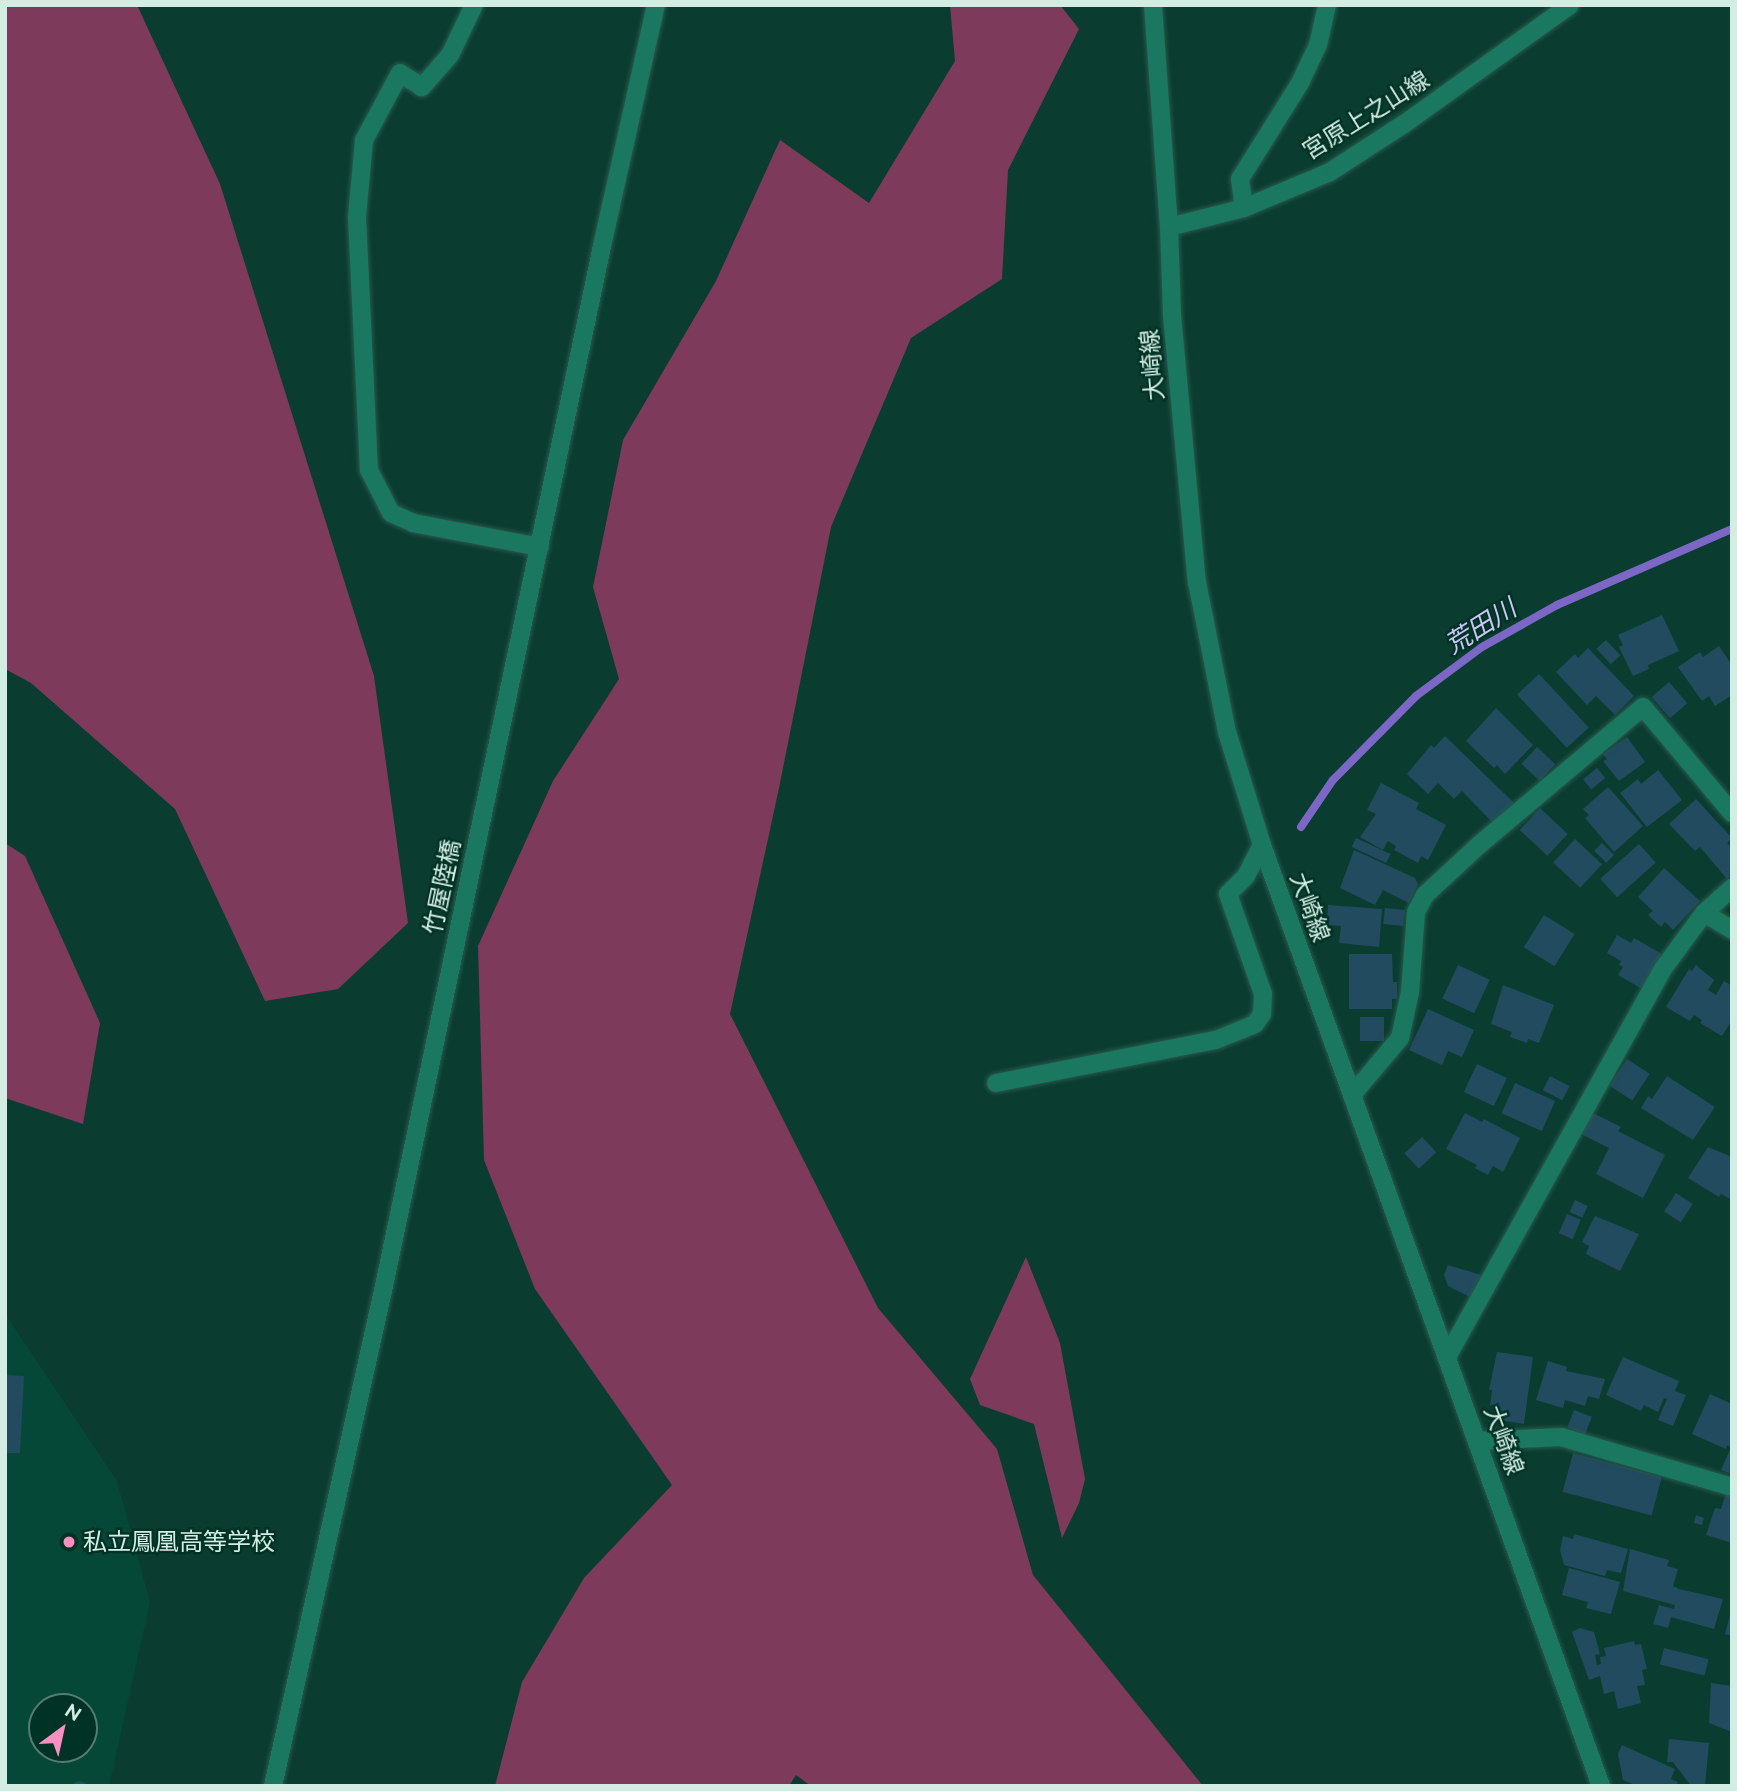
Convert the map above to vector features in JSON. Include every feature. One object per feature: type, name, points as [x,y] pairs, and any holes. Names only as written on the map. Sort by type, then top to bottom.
[{"type":"street","points":[[474,5],[450,55],[422,87],[400,73],[364,140],[357,217],[369,470],[391,513],[413,523],[540,547]]},
{"type":"street","name":"竹屋陸橋","points":[[272,1786],[437,1032],[656,5]]},
{"type":"street","name":"大崎線","points":[[1153,5],[1169,227],[1171,315],[1196,582],[1227,732],[1262,845],[1601,1786]]},
{"type":"street","points":[[1244,208],[1240,179],[1300,83],[1318,45],[1327,5]]},
{"type":"street","name":"宮原上之山線","points":[[1169,227],[1244,208],[1330,172],[1404,124],[1570,5]]},
{"type":"street","points":[[1352,1095],[1400,1038],[1410,992],[1416,912],[1425,895],[1489,836],[1643,707],[1732,813]]},
{"type":"street","points":[[996,1083],[1216,1040],[1255,1024],[1262,1014],[1263,994],[1228,894],[1246,876],[1262,845]]},
{"type":"street","points":[[1447,1357],[1663,969],[1704,913],[1732,888]]},
{"type":"street","points":[[1704,913],[1732,930]]},
{"type":"street","points":[[1478,1441],[1561,1437],[1732,1487]]},
{"type":"shaded area","points":[[5,5],[137,5],[220,184],[374,676],[408,923],[338,989],[265,1001],[175,809],[31,683],[5,669]]},
{"type":"shaded area","points":[[950,5],[1060,5],[1079,29],[1008,170],[1002,279],[911,338],[831,527],[730,1014],[878,1308],[997,1449],[1033,1575],[1203,1786],[811,1786],[796,1775],[789,1786],[495,1786],[522,1682],[584,1578],[672,1485],[535,1289],[484,1160],[478,946],[553,781],[619,679],[593,587],[623,440],[716,281],[780,140],[869,203],[955,61]]},
{"type":"shaded area","points":[[5,843],[25,856],[100,1023],[83,1124],[5,1098]]},
{"type":"shaded area","points":[[1026,1257],[1060,1343],[1085,1479],[1079,1503],[1062,1538],[1034,1424],[980,1405],[970,1379]]},
{"type":"shaded area","name":"私立鳳凰高等学校","points":[[5,1314],[117,1481],[150,1602],[109,1786],[5,1786]]},
{"type":"building","points":[[1662,615],[1679,651],[1648,665],[1649,669],[1633,676],[1619,647],[1623,645],[1618,635]]},
{"type":"building","points":[[1606,640],[1620,655],[1611,664],[1596,649]]},
{"type":"building","points":[[1719,646],[1732,665],[1732,695],[1715,706],[1709,696],[1702,701],[1678,667],[1700,652],[1703,657]]},
{"type":"building","points":[[1588,648],[1634,696],[1615,715],[1596,696],[1587,705],[1556,672],[1575,654],[1578,658]]},
{"type":"building","points":[[1539,674],[1589,727],[1567,748],[1517,694]]},
{"type":"building","points":[[1669,682],[1687,703],[1670,718],[1652,697]]},
{"type":"building","points":[[1496,708],[1533,745],[1505,774],[1497,765],[1494,768],[1466,741]]},
{"type":"building","points":[[1445,736],[1514,803],[1492,822],[1462,791],[1454,799],[1438,783],[1428,794],[1407,774],[1431,745],[1434,748]]},
{"type":"building","points":[[1627,737],[1645,762],[1619,781],[1603,761],[1607,759],[1603,754]]},
{"type":"building","points":[[1537,747],[1555,764],[1540,781],[1521,764]]},
{"type":"building","points":[[1597,768],[1605,778],[1591,789],[1583,779]]},
{"type":"building","points":[[1658,770],[1682,800],[1647,827],[1620,793],[1638,779],[1641,784]]},
{"type":"building","points":[[1381,783],[1419,803],[1416,809],[1446,825],[1428,860],[1421,856],[1418,863],[1394,850],[1396,846],[1388,841],[1383,850],[1360,837],[1376,814],[1367,810]]},
{"type":"building","points":[[1608,787],[1643,826],[1614,852],[1585,818],[1589,815],[1583,809]]},
{"type":"building","points":[[1696,799],[1732,838],[1727,843],[1732,848],[1732,874],[1727,879],[1700,847],[1695,851],[1669,824]]},
{"type":"building","points":[[1540,808],[1568,834],[1547,856],[1520,830]]},
{"type":"building","points":[[1356,838],[1390,854],[1386,863],[1352,847]]},
{"type":"building","points":[[1575,839],[1602,864],[1580,888],[1553,862]]},
{"type":"building","points":[[1602,843],[1614,855],[1606,863],[1594,851]]},
{"type":"building","points":[[1639,844],[1656,863],[1617,897],[1600,879]]},
{"type":"building","points":[[1354,850],[1415,878],[1418,884],[1409,903],[1383,890],[1375,905],[1340,888]]},
{"type":"building","points":[[1664,868],[1700,901],[1673,930],[1665,922],[1661,927],[1648,915],[1653,911],[1638,897]]},
{"type":"building","points":[[1328,905],[1382,909],[1379,947],[1339,943],[1341,926],[1327,925]]},
{"type":"building","points":[[1385,908],[1405,910],[1403,926],[1383,924]]},
{"type":"building","points":[[1544,915],[1575,934],[1554,966],[1524,947]]},
{"type":"building","points":[[1617,935],[1631,943],[1634,938],[1662,954],[1642,989],[1618,975],[1623,967],[1619,965],[1621,961],[1607,953]]},
{"type":"building","points":[[1349,954],[1392,954],[1397,999],[1392,999],[1392,1009],[1349,1009]]},
{"type":"building","points":[[1458,965],[1490,980],[1474,1013],[1442,999]]},
{"type":"building","points":[[1696,965],[1714,980],[1708,990],[1716,995],[1724,981],[1732,986],[1732,1020],[1722,1036],[1700,1023],[1702,1020],[1694,1015],[1690,1021],[1666,1007],[1689,969],[1692,971]]},
{"type":"building","points":[[1503,985],[1554,1005],[1539,1043],[1528,1039],[1527,1043],[1510,1037],[1512,1032],[1491,1024]]},
{"type":"building","points":[[1428,1009],[1474,1030],[1462,1057],[1448,1051],[1442,1065],[1409,1050]]},
{"type":"building","points":[[1360,1017],[1384,1017],[1384,1041],[1360,1041]]},
{"type":"building","points":[[1627,1059],[1650,1074],[1632,1101],[1610,1086]]},
{"type":"building","points":[[1477,1064],[1507,1078],[1494,1106],[1464,1092]]},
{"type":"building","points":[[1550,1076],[1570,1086],[1562,1100],[1543,1090]]},
{"type":"building","points":[[1667,1076],[1715,1107],[1693,1140],[1641,1108],[1648,1096],[1652,1099]]},
{"type":"building","points":[[1515,1083],[1555,1101],[1542,1131],[1502,1113]]},
{"type":"building","points":[[1465,1113],[1482,1122],[1484,1119],[1520,1138],[1503,1172],[1493,1166],[1488,1175],[1475,1168],[1477,1165],[1446,1149]]},
{"type":"building","points":[[1593,1113],[1621,1127],[1618,1131],[1665,1155],[1643,1198],[1596,1174],[1609,1148],[1581,1134]]},
{"type":"building","points":[[1422,1137],[1436,1152],[1419,1169],[1404,1153]]},
{"type":"building","points":[[1708,1147],[1732,1157],[1732,1200],[1721,1194],[1719,1197],[1688,1178]]},
{"type":"building","points":[[1676,1193],[1693,1204],[1681,1222],[1664,1211]]},
{"type":"building","points":[[1575,1200],[1588,1206],[1582,1218],[1570,1212]]},
{"type":"building","points":[[1567,1214],[1581,1220],[1573,1239],[1559,1233]]},
{"type":"building","points":[[1595,1216],[1639,1234],[1620,1271],[1586,1254],[1589,1246],[1582,1242]]},
{"type":"building","points":[[1448,1265],[1481,1275],[1470,1297],[1448,1286],[1444,1275]]},
{"type":"building","points":[[1497,1352],[1533,1357],[1524,1424],[1493,1419],[1495,1406],[1490,1405],[1492,1390],[1489,1390]]},
{"type":"building","points":[[1623,1357],[1679,1381],[1675,1391],[1686,1395],[1673,1426],[1658,1420],[1667,1399],[1664,1398],[1658,1412],[1644,1405],[1641,1411],[1606,1395]]},
{"type":"building","points":[[1548,1361],[1567,1367],[1566,1371],[1605,1379],[1599,1399],[1588,1396],[1585,1406],[1565,1400],[1563,1408],[1536,1400]]},
{"type":"building","points":[[5,1375],[24,1376],[20,1453],[5,1453]]},
{"type":"building","points":[[1710,1394],[1732,1404],[1732,1474],[1721,1470],[1731,1447],[1727,1445],[1726,1449],[1692,1434]]},
{"type":"building","points":[[1574,1410],[1592,1417],[1585,1435],[1567,1428]]},
{"type":"building","points":[[1573,1453],[1662,1477],[1652,1515],[1563,1492]]},
{"type":"building","points":[[1726,1493],[1732,1495],[1732,1543],[1706,1535],[1715,1508],[1721,1509]]},
{"type":"building","points":[[1696,1515],[1704,1518],[1702,1525],[1694,1523]]},
{"type":"building","points":[[1574,1534],[1628,1549],[1621,1573],[1607,1570],[1605,1576],[1564,1565],[1560,1550],[1563,1536],[1573,1539]]},
{"type":"building","points":[[1630,1549],[1669,1560],[1667,1566],[1678,1569],[1673,1586],[1723,1599],[1714,1629],[1671,1617],[1668,1628],[1653,1624],[1659,1605],[1674,1609],[1675,1605],[1623,1591]]},
{"type":"building","points":[[1569,1568],[1620,1582],[1611,1614],[1586,1608],[1588,1602],[1562,1595]]},
{"type":"building","points":[[1732,1611],[1732,1636],[1725,1634]]},
{"type":"building","points":[[1580,1628],[1594,1632],[1600,1654],[1595,1655],[1597,1665],[1601,1664],[1600,1657],[1606,1656],[1604,1648],[1634,1641],[1635,1645],[1641,1644],[1647,1669],[1642,1670],[1645,1685],[1637,1686],[1641,1703],[1618,1709],[1614,1691],[1604,1694],[1600,1676],[1589,1680],[1572,1632]]},
{"type":"building","points":[[1664,1648],[1709,1659],[1705,1676],[1660,1664]]},
{"type":"building","points":[[1711,1683],[1732,1686],[1732,1732],[1709,1723]]},
{"type":"building","points":[[1669,1739],[1709,1743],[1705,1786],[1691,1786],[1673,1762],[1667,1762]]},
{"type":"building","points":[[1622,1745],[1675,1769],[1671,1779],[1678,1782],[1676,1786],[1637,1786],[1623,1780],[1618,1754]]},
{"type":"building","points":[[78,1781],[83,1782],[89,1786],[70,1786]]},
{"type":"waterway","name":"荒田川","points":[[1301,827],[1333,780],[1416,696],[1482,647],[1557,605],[1732,529]]},
{"type":"place","name":"私立鳳凰高等学校","points":[[69,1542]]}]
